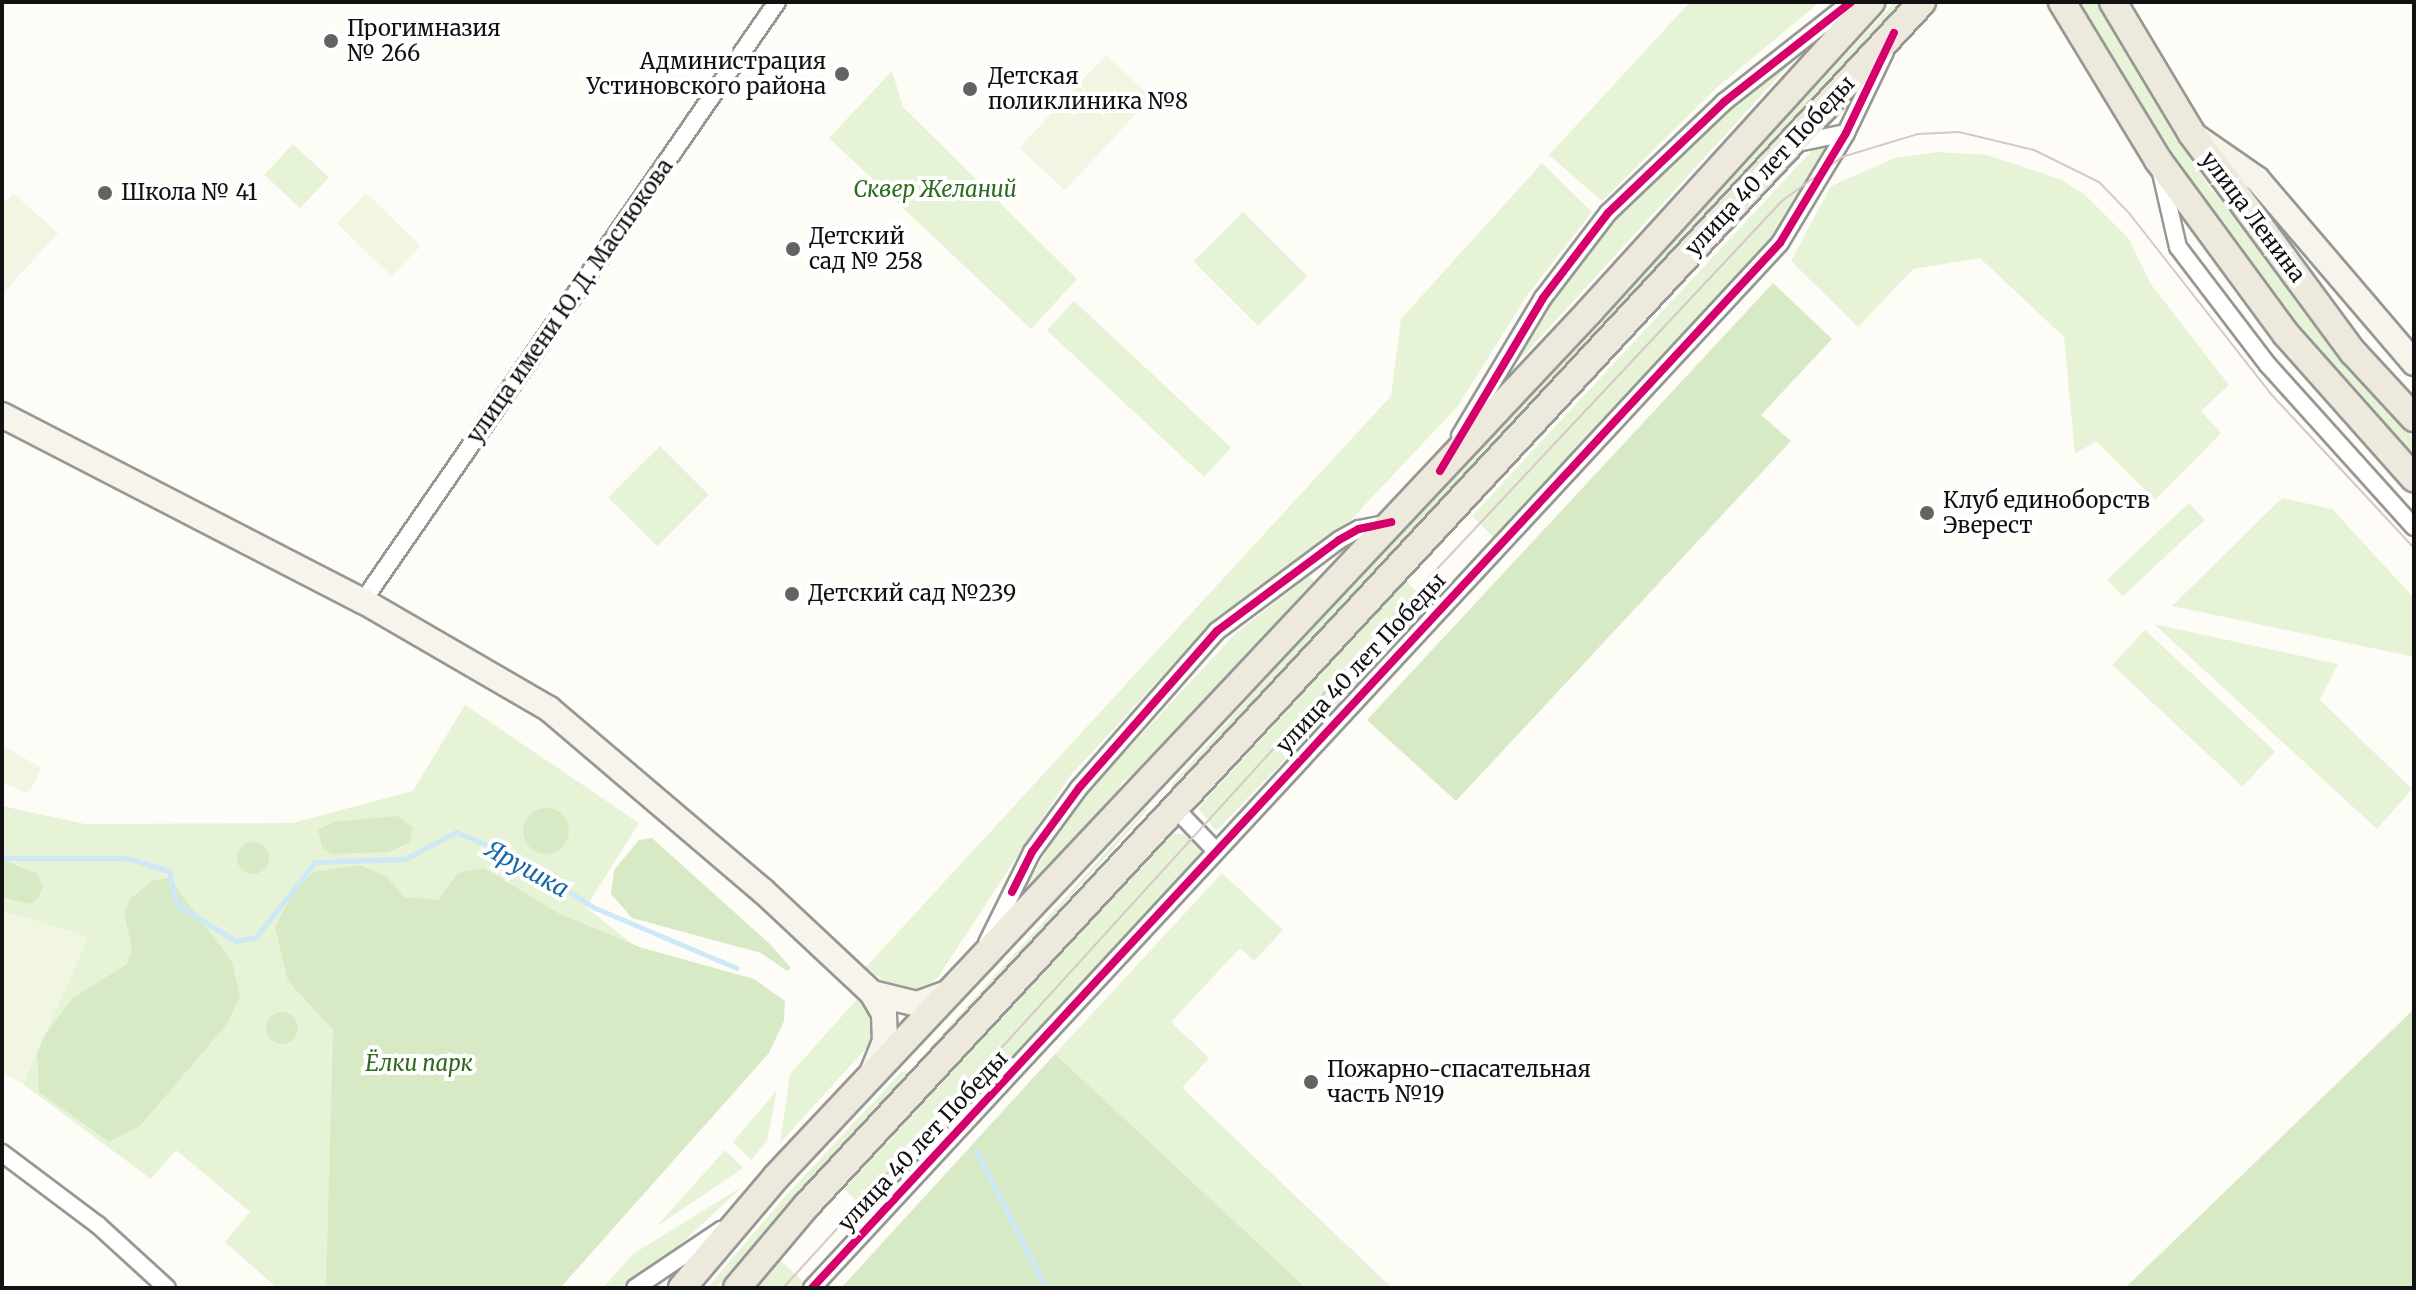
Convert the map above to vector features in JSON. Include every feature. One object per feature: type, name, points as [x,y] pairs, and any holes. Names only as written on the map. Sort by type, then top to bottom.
[{"type":"main road","name":"улица 40 лет Победы","points":[[682,1288],[742,1216],[871,1075],[1440,471],[1871,2]]},
{"type":"main road","name":"улица 40 лет Победы","points":[[737,1288],[1174,807],[1922,2]]},
{"type":"main road","name":"улица Ленина","points":[[2062,2],[2158,160],[2286,334],[2414,478]]},
{"type":"main road","name":"улица Ленина","points":[[2113,2],[2192,134],[2353,352],[2414,418]]},
{"type":"main road","points":[[1147,782],[1174,807]]},
{"type":"main road","points":[[901,1043],[931,1072]]},
{"type":"street","name":"улица имени Ю. Д. Маслюкова","points":[[363,601],[777,2]]},
{"type":"street","name":"улица 40 лет Победы","points":[[1440,471],[1543,298],[1608,213],[1724,102],[1851,2]]},
{"type":"street","name":"улица 40 лет Победы","points":[[812,1288],[1214,849],[1780,243],[1846,133],[1894,33]]},
{"type":"street","points":[[1790,144],[1846,133]]},
{"type":"street","points":[[2192,134],[2257,179],[2414,363]]},
{"type":"street","name":"улица Ленина","points":[[2158,160],[2178,247],[2268,365],[2414,527]]},
{"type":"street","points":[[2,415],[363,601],[549,709],[762,890],[872,993],[884,1014],[885,1041],[871,1075]]},
{"type":"street","name":"улица 40 лет Победы","points":[[976,965],[1032,852],[1079,788],[1217,631],[1339,540],[1359,529],[1391,522]]},
{"type":"street","points":[[1174,807],[1214,849]]},
{"type":"street","points":[[872,993],[917,1004],[950,992]]},
{"type":"street","points":[[2,1153],[98,1225],[167,1288]]},
{"type":"street","name":"улица 40 лет Победы","points":[[635,1288],[742,1216]]},
{"type":"green space","points":[[1690,2],[1820,2],[1715,89],[1602,201],[1549,155]]},
{"type":"green space","points":[[1895,2],[1907,2],[1177,787],[1171,785],[1388,543]]},
{"type":"green space","points":[[2076,2],[2095,2],[2208,185],[2414,439],[2414,463],[2315,352],[2198,195]]},
{"type":"green space","points":[[1812,40],[1512,368],[1548,300],[1645,186],[1736,101]]},
{"type":"green space","points":[[1106,55],[1151,97],[1065,190],[1019,148]]},
{"type":"green space","name":"Сквер Желаний","points":[[892,71],[903,107],[1077,279],[1031,329],[829,138]]},
{"type":"green space","points":[[1833,141],[1776,236],[1494,538],[1472,516],[1819,143]]},
{"type":"green space","points":[[293,144],[329,177],[300,208],[264,175]]},
{"type":"green space","points":[[1937,152],[1987,155],[2060,179],[2084,194],[2129,239],[2150,283],[2229,385],[2201,411],[2221,433],[2155,500],[2096,441],[2075,454],[2064,337],[1980,258],[1913,269],[1858,327],[1791,261],[1831,186],[1895,158]]},
{"type":"green space","points":[[1542,163],[1592,212],[1528,294],[1458,406],[1345,526],[1206,629],[1070,776],[938,977],[919,994],[900,995],[866,967],[1391,396],[1401,319]]},
{"type":"green space","points":[[13,193],[58,233],[2,294],[2,205]]},
{"type":"green space","points":[[366,193],[421,246],[391,276],[337,223]]},
{"type":"green space","points":[[1243,212],[1307,276],[1258,326],[1194,261]]},
{"type":"green space","points":[[1773,283],[1832,339],[1761,415],[1791,441],[1456,801],[1367,720]]},
{"type":"green space","points":[[1074,301],[1231,448],[1204,477],[1047,330]]},
{"type":"green space","points":[[660,446],[709,495],[657,546],[608,498]]},
{"type":"green space","points":[[2282,498],[2332,509],[2414,598],[2414,657],[2172,606]]},
{"type":"green space","points":[[2189,503],[2205,520],[2123,596],[2107,579]]},
{"type":"green space","points":[[1309,576],[1318,584],[1142,771],[1123,781],[1110,806],[1014,908],[1065,819],[1088,792],[1236,633]]},
{"type":"green space","points":[[1406,581],[1433,607],[1216,831],[1198,808]]},
{"type":"green space","points":[[2154,624],[2338,664],[2320,700],[2412,789],[2377,829]]},
{"type":"green space","points":[[2145,630],[2275,751],[2242,787],[2112,665]]},
{"type":"green space","name":"Ёлки парк","points":[[465,705],[639,823],[586,907],[769,1053],[560,1288],[277,1288],[225,1242],[250,1212],[176,1150],[151,1179],[23,1084],[88,937],[2,911],[2,806],[85,824],[292,823],[413,791]]},
{"type":"green space","points":[[2,745],[41,768],[31,790],[25,793],[2,782]]},
{"type":"green space","points":[[1150,807],[934,1051],[925,1053],[1144,810]]},
{"type":"green space","points":[[546,808],[562,815],[569,831],[562,847],[546,854],[530,847],[523,831],[530,815]]},
{"type":"green space","points":[[397,816],[413,827],[409,843],[388,852],[331,854],[322,847],[318,830],[333,822]]},
{"type":"green space","points":[[1172,834],[1184,834],[1202,853],[868,1212],[844,1189]]},
{"type":"green space","points":[[652,838],[771,945],[791,968],[787,971],[761,953],[632,918],[611,894],[614,870],[639,840]]},
{"type":"green space","points":[[253,842],[264,847],[269,858],[264,869],[253,874],[242,869],[237,858],[242,847]]},
{"type":"green space","points":[[2,860],[36,873],[43,886],[38,899],[30,904],[2,897]]},
{"type":"green space","points":[[360,865],[387,877],[404,897],[438,900],[458,873],[484,868],[558,913],[639,947],[754,979],[785,1001],[784,1021],[769,1053],[560,1288],[326,1288],[333,1030],[288,981],[275,927],[294,891],[313,872]]},
{"type":"green space","points":[[1222,873],[1283,930],[1254,961],[1240,948],[1171,1022],[1209,1058],[1182,1088],[1392,1288],[1306,1288],[1055,1054]]},
{"type":"green space","points":[[169,878],[232,962],[240,996],[227,1024],[140,1126],[109,1142],[39,1092],[37,1045],[73,998],[127,964],[132,948],[124,913],[131,898],[153,880]]},
{"type":"green space","points":[[2,911],[88,937],[23,1084],[2,1072]]},
{"type":"green space","points":[[859,997],[877,1025],[870,1044],[780,1143],[790,1074]]},
{"type":"green space","points":[[2414,1009],[2414,1288],[2125,1288]]},
{"type":"green space","points":[[282,1012],[293,1017],[298,1028],[293,1039],[282,1044],[271,1039],[266,1028],[271,1017]]},
{"type":"green space","points":[[1055,1054],[1306,1288],[841,1288]]},
{"type":"green space","points":[[908,1071],[908,1080],[790,1201],[717,1288],[707,1288],[782,1200],[901,1072]]},
{"type":"green space","points":[[777,1090],[767,1141],[751,1160],[733,1142]]},
{"type":"green space","points":[[725,1150],[743,1168],[656,1227]]},
{"type":"green space","points":[[743,1186],[672,1252],[619,1288],[603,1288],[633,1254]]},
{"type":"green space","points":[[780,1260],[805,1283],[801,1288],[755,1288]]},
{"type":"waterway","name":"Ярушка","points":[[2,858],[127,858],[169,871],[177,905],[236,941],[256,937],[315,862],[405,859],[456,832],[516,857],[593,907],[737,968]]},
{"type":"waterway","points":[[976,1150],[1046,1288]]},
{"type":"tram line","points":[[783,1288],[1438,568],[1782,201],[1842,157],[1918,134],[1959,132],[2034,150],[2099,182],[2129,213],[2270,393],[2414,548]]},
{"type":"cycle path","points":[[1440,471],[1543,298],[1608,213],[1724,102],[1851,2]]},
{"type":"cycle path","points":[[812,1288],[1780,243],[1846,133],[1894,33]]},
{"type":"cycle path","points":[[1012,892],[1032,852],[1079,788],[1217,631],[1339,540],[1359,529],[1391,522]]},
{"type":"place","name":"Прогимназия № 266","points":[[331,41]]},
{"type":"place","name":"Администрация Устиновского района","points":[[842,74]]},
{"type":"place","name":"Детская поликлиника №8","points":[[970,89]]},
{"type":"place","name":"Школа № 41","points":[[105,193]]},
{"type":"place","name":"Детский сад № 258","points":[[793,249]]},
{"type":"place","name":"Клуб единоборств Эверест","points":[[1927,513]]},
{"type":"place","name":"Детский сад №239","points":[[792,594]]},
{"type":"place","name":"Пожарно-спасательная часть №19","points":[[1311,1082]]}]
